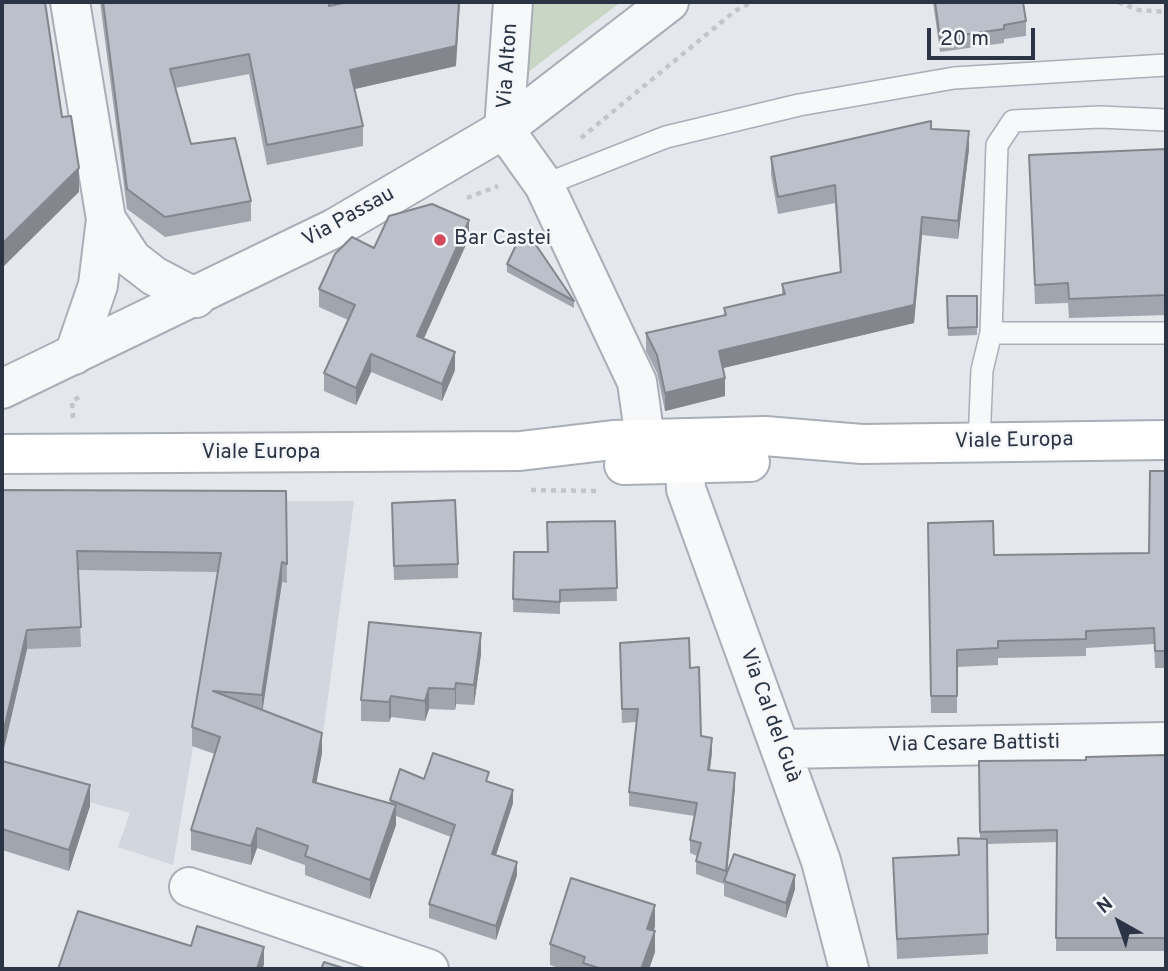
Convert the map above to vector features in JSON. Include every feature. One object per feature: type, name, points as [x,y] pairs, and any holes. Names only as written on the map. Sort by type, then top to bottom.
[{"type":"main road","name":"Viale Europa","points":[[2,454],[520,451],[645,439],[765,436],[862,444],[1166,440]]},
{"type":"main road","name":"Viale Europa","points":[[520,451],[612,465],[685,466],[774,461],[862,444]]},
{"type":"street","points":[[70,2],[106,219],[98,285],[74,355]]},
{"type":"street","name":"Via Alton","points":[[504,130],[513,2]]},
{"type":"street","name":"Via Passau","points":[[2,389],[196,298],[335,228],[504,130],[669,2]]},
{"type":"street","points":[[504,130],[544,185],[637,382],[645,439]]},
{"type":"street","points":[[106,219],[132,259],[155,276],[196,298]]},
{"type":"street","name":"Via Cal del Guà","points":[[685,466],[686,489],[821,861],[849,969]]},
{"type":"street","name":"Via Cesare Battisti","points":[[781,749],[1166,742]]},
{"type":"street","points":[[189,887],[429,969]]},
{"type":"lane","points":[[544,185],[666,137],[799,105],[954,78],[1166,65]]},
{"type":"lane","points":[[979,443],[982,370],[991,333],[997,145],[1013,121],[1100,117],[1166,120]]},
{"type":"lane","points":[[991,333],[1166,333]]},
{"type":"path","points":[[580,139],[735,11],[752,2]]},
{"type":"path","points":[[1118,2],[1139,10],[1166,12]]},
{"type":"shaded area","points":[[354,501],[316,787],[193,747],[173,865],[118,847],[130,813],[2,779],[2,504]]},
{"type":"green space","points":[[532,2],[621,2],[528,72]]},
{"type":"building","points":[[2,2],[45,2],[62,117],[71,116],[79,168],[2,244]]},
{"type":"building","points":[[103,2],[329,2],[329,6],[348,2],[459,2],[456,46],[350,70],[363,126],[267,145],[249,54],[170,69],[191,144],[235,138],[251,201],[165,217],[127,189]]},
{"type":"building","points":[[935,2],[1023,2],[1026,21],[1004,25],[1004,29],[940,38]]},
{"type":"building","points":[[931,121],[931,129],[969,131],[958,221],[922,217],[914,305],[719,351],[725,378],[665,393],[657,355],[646,333],[726,315],[724,308],[785,294],[782,284],[841,272],[835,185],[778,197],[771,157]]},
{"type":"building","points":[[1166,149],[1166,295],[1069,299],[1068,283],[1035,285],[1029,155]]},
{"type":"building","points":[[432,204],[469,220],[417,336],[455,352],[442,384],[371,354],[356,388],[324,373],[355,305],[319,289],[335,254],[352,237],[374,248],[389,216]]},
{"type":"building","points":[[520,237],[536,245],[574,301],[507,264]]},
{"type":"building","points":[[947,296],[977,296],[977,327],[948,328]]},
{"type":"building","points":[[1150,471],[1166,471],[1166,651],[1155,651],[1154,628],[1086,631],[1086,639],[998,641],[998,648],[957,650],[957,696],[931,696],[928,523],[993,521],[994,555],[1149,553]]},
{"type":"building","points":[[2,490],[286,491],[287,564],[282,562],[262,695],[213,691],[322,733],[313,782],[396,805],[370,880],[305,856],[308,846],[257,828],[251,846],[191,830],[220,737],[192,727],[221,553],[77,551],[81,627],[27,630],[2,738]]},
{"type":"building","points":[[455,500],[458,564],[394,566],[392,503]]},
{"type":"building","points":[[615,521],[617,588],[560,590],[560,602],[513,599],[514,552],[548,552],[547,522]]},
{"type":"building","points":[[369,622],[481,633],[474,685],[456,683],[455,689],[429,688],[425,701],[391,696],[389,702],[361,700]]},
{"type":"building","points":[[689,638],[690,668],[699,667],[701,736],[712,738],[708,770],[735,773],[726,871],[696,861],[701,843],[690,840],[697,803],[629,792],[638,709],[622,709],[620,643]]},
{"type":"building","points":[[433,753],[489,772],[486,781],[513,790],[492,854],[517,862],[496,926],[429,904],[455,825],[390,800],[400,769],[424,779]]},
{"type":"building","points":[[1166,755],[1166,938],[1056,938],[1057,830],[980,832],[979,761],[1086,760],[1086,757]]},
{"type":"building","points":[[2,761],[90,785],[69,850],[2,829]]},
{"type":"building","points":[[958,838],[987,839],[988,934],[897,939],[893,858],[959,855]]},
{"type":"building","points":[[734,854],[795,875],[786,903],[724,881]]},
{"type":"building","points":[[571,878],[655,905],[647,929],[655,931],[641,969],[602,969],[583,963],[585,957],[550,944]]},
{"type":"building","points":[[78,911],[191,946],[197,926],[264,947],[257,969],[58,969]]},
{"type":"building","points":[[324,962],[346,969],[321,969]]},
{"type":"place","name":"Bar Castei","points":[[440,240]]}]
